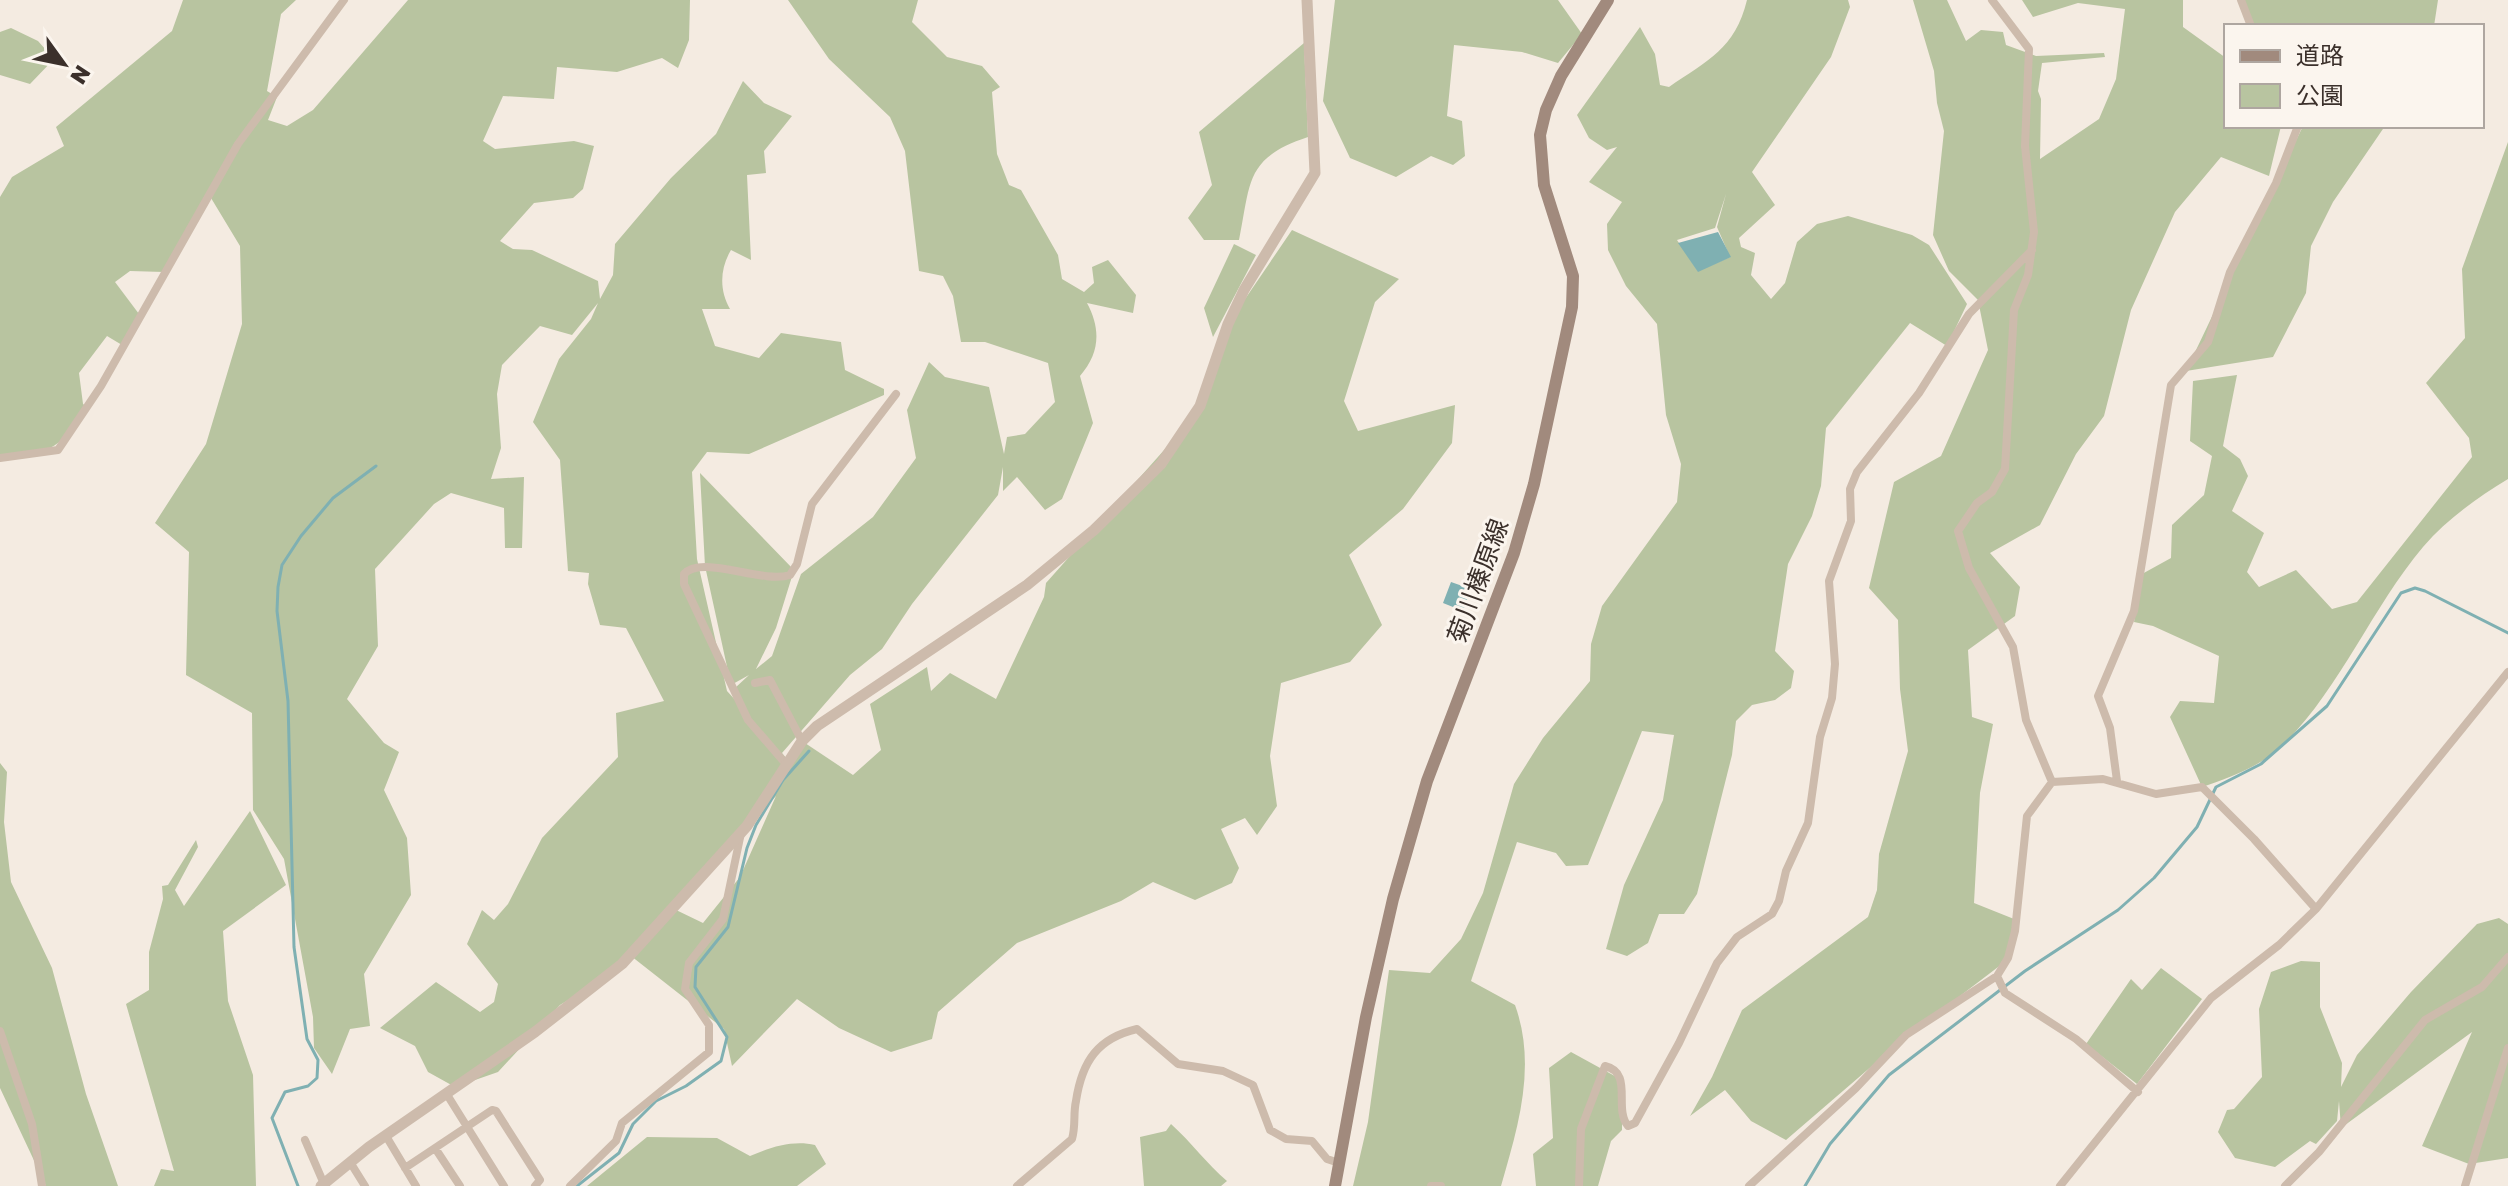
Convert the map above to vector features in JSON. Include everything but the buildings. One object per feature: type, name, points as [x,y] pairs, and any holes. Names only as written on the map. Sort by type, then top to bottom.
[{"type":"main road","name":"菊川榛原線","points":[[1335,1186],[1366,1017],[1427,781],[1514,553],[1534,484],[1573,296],[1570,265],[1544,185],[1540,135],[1546,110],[1561,76],[1608,0]]},
{"type":"street","points":[[0,458],[58,450],[101,386],[238,144],[344,0]]},
{"type":"street","points":[[305,1140],[323,1185],[386,1136],[535,1032],[622,964],[742,832],[802,741],[836,712],[978,621],[1027,585],[1094,530],[1161,464],[1200,406],[1228,324],[1244,290],[1315,173],[1307,0]]},
{"type":"street","points":[[1992,0],[2029,49],[2025,146],[2034,232],[2028,275],[2014,310],[2005,469],[1992,492],[1977,503],[1958,531],[1969,568],[2013,647],[2026,720],[2052,782]]},
{"type":"street","points":[[2241,0],[2250,24]]},
{"type":"street","points":[[2117,781],[2110,728],[2098,696],[2134,611],[2171,385],[2208,342],[2230,272],[2276,183],[2297,128]]},
{"type":"street","points":[[1579,1186],[1581,1129],[1600,1072],[1608,1065],[1618,1074],[1622,1080],[1622,1117],[1628,1126],[1635,1123],[1673,1056],[1717,963],[1737,937],[1769,919],[1779,901],[1786,871],[1808,823],[1820,737],[1832,698],[1835,664],[1829,581],[1851,521],[1850,489],[1857,472],[1919,393],[1969,314],[2032,250]]},
{"type":"street","points":[[786,764],[748,720],[684,584],[684,574],[692,567],[705,566],[772,577],[790,575],[797,564],[812,504],[896,394]]},
{"type":"street","points":[[2060,1186],[2211,998],[2279,945],[2316,909],[2508,672]]},
{"type":"street","points":[[755,683],[770,680],[802,741]]},
{"type":"street","points":[[2052,782],[2117,781],[2126,788],[2156,794],[2202,787],[2316,909]]},
{"type":"street","points":[[1749,1186],[1856,1088],[1906,1035],[1999,979],[2015,931],[2027,816],[2052,782]]},
{"type":"street","points":[[570,1186],[616,1141],[622,1123],[709,1052],[709,1025],[685,989],[689,963],[723,919],[742,832]]},
{"type":"street","points":[[2285,1186],[2349,1117],[2425,1020],[2482,987],[2508,957]]},
{"type":"street","points":[[1999,979],[2005,993],[2076,1039],[2138,1092]]},
{"type":"street","points":[[1017,1186],[1072,1139],[1076,1096],[1097,1046],[1111,1037],[1137,1029],[1178,1064],[1223,1071],[1253,1085],[1270,1130],[1286,1139],[1312,1141],[1327,1159],[1339,1163]]},
{"type":"street","points":[[0,1031],[32,1124],[42,1186]]},
{"type":"street","points":[[2465,1186],[2508,1048]]},
{"type":"street","points":[[446,1093],[504,1186]]},
{"type":"street","points":[[405,1168],[496,1111],[540,1180],[535,1186]]},
{"type":"street","points":[[386,1136],[416,1186]]},
{"type":"street","points":[[435,1148],[460,1186]]},
{"type":"street","points":[[350,1162],[365,1186]]},
{"type":"street","points":[[1431,1186],[1441,1186]]},
{"type":"green space","points":[[183,0],[296,0],[281,14],[267,91],[277,97],[268,120],[287,126],[313,110],[408,0],[690,0],[689,40],[678,68],[662,58],[617,72],[557,67],[554,99],[503,96],[483,141],[495,149],[574,141],[594,146],[583,189],[573,198],[534,203],[500,241],[513,249],[532,250],[598,281],[600,299],[613,275],[615,244],[671,178],[716,134],[743,81],[764,103],[792,116],[764,151],[766,173],[747,175],[751,260],[731,250],[727,257],[723,287],[730,309],[702,309],[715,346],[759,358],[781,333],[841,342],[845,370],[884,389],[884,395],[749,454],[707,452],[692,472],[697,559],[727,691],[748,714],[735,688],[749,675],[731,685],[705,566],[700,473],[794,570],[776,628],[756,669],[772,656],[801,574],[873,517],[916,458],[907,410],[929,362],[945,377],[989,387],[1004,454],[1007,437],[1025,434],[1055,402],[1048,363],[985,342],[961,342],[953,296],[943,276],[919,271],[905,151],[890,117],[829,59],[788,0],[918,0],[912,22],[947,57],[982,66],[1000,87],[992,92],[997,154],[1009,185],[1021,190],[1058,255],[1062,279],[1084,292],[1094,283],[1092,267],[1108,260],[1136,295],[1133,313],[1087,303],[1095,322],[1096,341],[1092,359],[1080,376],[1093,423],[1062,499],[1045,510],[1017,477],[1003,491],[1003,467],[998,495],[912,604],[882,649],[850,675],[782,753],[791,764],[802,741],[853,775],[881,750],[870,704],[927,667],[931,691],[950,673],[996,699],[1044,597],[1046,583],[1205,404],[1228,324],[1292,230],[1399,279],[1375,302],[1344,401],[1358,431],[1455,405],[1452,443],[1403,509],[1349,555],[1382,625],[1350,662],[1281,683],[1270,756],[1277,806],[1257,835],[1245,818],[1221,829],[1239,868],[1232,883],[1195,900],[1153,882],[1121,901],[1017,943],[938,1012],[932,1039],[891,1052],[839,1028],[797,999],[732,1066],[724,1029],[631,956],[611,974],[560,1005],[498,1072],[455,1087],[428,1072],[415,1046],[380,1028],[436,982],[480,1012],[494,1002],[498,984],[467,944],[482,910],[494,920],[508,904],[542,838],[618,757],[616,713],[664,701],[626,628],[600,625],[588,584],[589,573],[568,571],[560,460],[533,422],[559,359],[591,319],[598,303],[572,335],[540,326],[502,365],[497,394],[501,448],[491,479],[524,477],[522,548],[505,548],[504,508],[451,493],[434,504],[375,569],[378,646],[347,699],[384,743],[399,752],[384,790],[407,838],[411,895],[364,974],[370,1026],[350,1029],[332,1074],[314,1048],[313,1017],[284,859],[253,810],[252,713],[186,675],[189,552],[155,523],[206,444],[242,324],[240,246],[211,198],[164,272],[130,271],[115,282],[139,314],[122,345],[107,336],[79,373],[83,404],[88,408],[78,422],[52,447],[0,459],[0,197],[12,177],[64,146],[56,127],[172,31]],"holes":[[[776,796],[740,877],[703,923],[674,909]]]},
{"type":"green space","points":[[1335,0],[1558,0],[1582,34],[1558,63],[1522,52],[1454,45],[1447,116],[1462,121],[1465,156],[1453,165],[1431,156],[1396,177],[1350,158],[1323,101]]},
{"type":"green space","points":[[1747,0],[1848,0],[1850,7],[1831,57],[1752,172],[1775,205],[1739,238],[1741,247],[1755,253],[1751,275],[1771,299],[1785,283],[1797,242],[1817,224],[1848,216],[1912,235],[1929,245],[1967,304],[1947,346],[1910,323],[1826,428],[1821,486],[1812,516],[1788,564],[1775,651],[1794,671],[1791,688],[1775,700],[1752,705],[1736,721],[1732,755],[1697,894],[1684,914],[1659,914],[1648,943],[1627,956],[1606,949],[1624,885],[1663,800],[1674,735],[1642,731],[1588,865],[1566,866],[1556,853],[1517,842],[1471,981],[1515,1005],[1521,1028],[1525,1074],[1523,1096],[1501,1186],[1353,1186],[1368,1122],[1389,970],[1430,973],[1461,939],[1483,893],[1514,784],[1543,738],[1590,681],[1591,644],[1602,606],[1677,502],[1681,464],[1666,415],[1657,324],[1626,286],[1608,250],[1607,224],[1622,202],[1589,182],[1617,147],[1607,150],[1589,138],[1577,115],[1640,27],[1655,54],[1660,85],[1669,87],[1718,52],[1742,17]],"holes":[[[1726,194],[1717,227],[1730,257],[1698,271],[1677,240],[1715,228]]]},
{"type":"green space","points":[[1913,0],[1947,0],[1966,41],[1981,30],[2003,32],[2006,45],[2036,56],[2104,53],[2105,57],[2042,63],[2038,91],[2041,99],[2040,159],[2099,119],[2116,79],[2125,9],[2078,3],[2033,17],[2022,0],[2183,0],[2183,27],[2224,57],[2224,128],[2281,128],[2269,176],[2221,157],[2175,212],[2131,310],[2104,416],[2076,454],[2040,525],[1990,553],[2020,587],[2015,616],[1968,650],[1972,717],[1993,724],[1980,793],[1974,903],[2019,921],[2002,964],[1901,1041],[1786,1140],[1751,1121],[1725,1090],[1690,1116],[1712,1077],[1742,1010],[1868,917],[1877,890],[1879,854],[1908,751],[1900,689],[1898,620],[1869,588],[1894,482],[1941,456],[1988,350],[1978,300],[1949,271],[1933,235],[1944,131],[1934,71]]},
{"type":"green space","points":[[2242,0],[2438,0],[2434,24],[2251,24]]},
{"type":"green space","points":[[11,28],[38,41],[54,59],[30,84],[0,75],[0,32]]},
{"type":"green space","points":[[1304,43],[1308,137],[1272,154],[1254,174],[1239,240],[1204,240],[1188,218],[1212,185],[1199,132]]},
{"type":"green space","points":[[2302,128],[2384,128],[2333,202],[2311,246],[2306,293],[2273,357],[2186,371]]},
{"type":"green space","points":[[2508,142],[2508,479],[2463,510],[2423,547],[2387,596],[2321,700],[2282,746],[2255,765],[2202,787],[2170,717],[2180,701],[2214,703],[2219,656],[2153,626],[2134,622],[2142,574],[2171,558],[2172,525],[2204,495],[2212,456],[2190,441],[2193,381],[2237,375],[2223,446],[2240,459],[2248,476],[2232,511],[2264,533],[2247,572],[2259,587],[2296,570],[2332,609],[2357,602],[2472,457],[2469,438],[2426,383],[2465,338],[2462,269]]},
{"type":"green space","points":[[1234,244],[1256,255],[1213,337],[1204,308]]},
{"type":"green space","points":[[0,763],[7,772],[4,822],[11,882],[52,968],[86,1094],[118,1186],[46,1186],[0,1088]]},
{"type":"green space","points":[[250,811],[286,885],[223,931],[228,1001],[253,1075],[256,1186],[154,1186],[161,1169],[174,1171],[126,1004],[149,990],[149,952],[163,899],[162,886],[168,885],[196,840],[198,847],[175,890],[184,906]]},
{"type":"green space","points":[[2499,918],[2508,924],[2508,1158],[2469,1164],[2422,1146],[2472,1032],[2341,1128],[2339,1101],[2337,1121],[2316,1144],[2310,1141],[2275,1167],[2235,1158],[2218,1132],[2227,1110],[2234,1109],[2262,1077],[2259,1009],[2271,972],[2301,961],[2320,962],[2320,1007],[2342,1063],[2341,1087],[2357,1055],[2411,992],[2477,924]]},
{"type":"green space","points":[[2161,968],[2202,999],[2137,1084],[2086,1044],[2131,979],[2142,990]]},
{"type":"green space","points":[[1571,1052],[1622,1080],[1622,1130],[1611,1141],[1598,1186],[1536,1186],[1533,1154],[1553,1138],[1549,1068]]},
{"type":"green space","points":[[1171,1124],[1227,1181],[1221,1186],[1144,1186],[1140,1137],[1166,1131]]},
{"type":"green space","points":[[647,1137],[717,1138],[750,1156],[782,1145],[815,1145],[826,1164],[797,1186],[587,1186]]},
{"type":"water","points":[[1718,232],[1731,257],[1698,272],[1678,243]]},
{"type":"water","points":[[1451,582],[1471,589],[1463,611],[1443,603]]},
{"type":"waterway","points":[[298,1186],[272,1118],[285,1092],[308,1086],[317,1078],[318,1060],[307,1039],[294,947],[288,701],[277,611],[278,587],[282,565],[301,536],[333,498],[376,466]]},
{"type":"waterway","points":[[1805,1186],[1830,1144],[1889,1075],[2025,971],[2118,910],[2154,878],[2197,827],[2216,787],[2261,764],[2327,706],[2401,593],[2415,588],[2425,591],[2508,633]]},
{"type":"waterway","points":[[577,1186],[619,1153],[633,1124],[656,1101],[686,1086],[721,1061],[727,1037],[695,987],[696,967],[728,927],[747,848],[756,825],[783,780],[809,751]]}]
